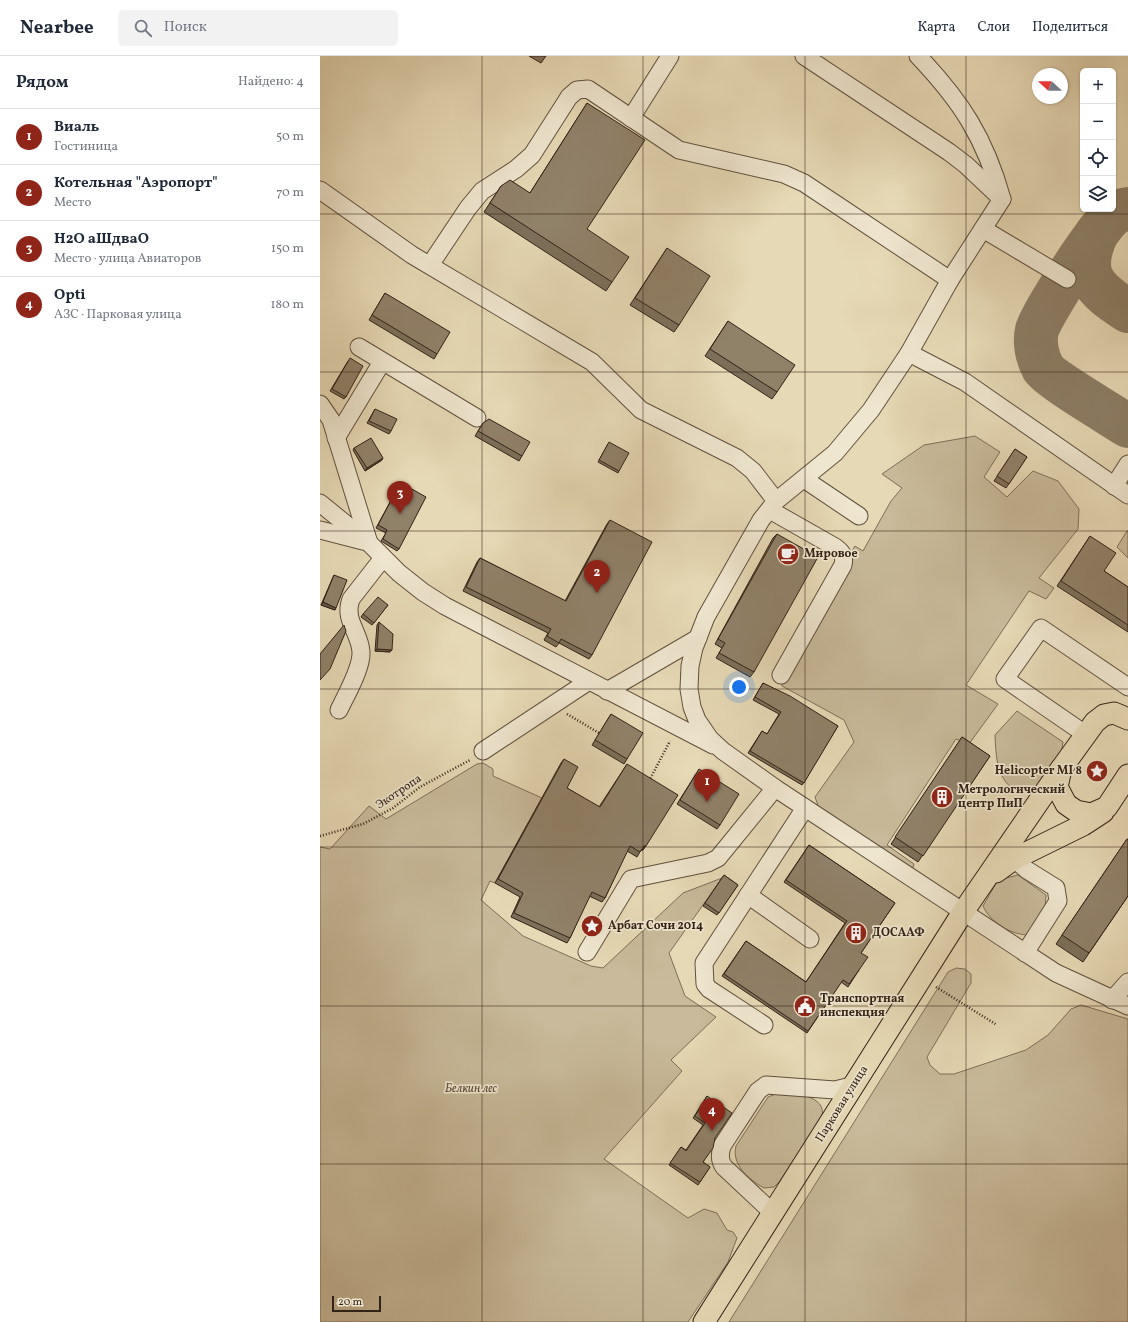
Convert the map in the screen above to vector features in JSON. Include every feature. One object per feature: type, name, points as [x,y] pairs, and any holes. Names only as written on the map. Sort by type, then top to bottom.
[{"type":"main road","points":[[981,886],[1094,722],[1104,715],[1114,713],[1128,719]]},
{"type":"main road","points":[[1061,769],[1057,787],[1066,804],[1076,811],[1085,814],[1092,814],[1107,807]]},
{"type":"main road","points":[[981,886],[1002,866],[1083,825],[1101,814],[1128,775]]},
{"type":"main road","name":"Парковая улица","points":[[704,1322],[963,912],[981,886]]},
{"type":"street","points":[[631,118],[670,56]]},
{"type":"street","points":[[804,56],[966,164],[1002,199]]},
{"type":"street","points":[[723,751],[704,732],[692,707],[689,689],[690,666],[706,617],[761,520],[773,506],[844,444],[871,410],[909,353],[950,280],[1002,199],[993,167],[974,125],[945,84],[918,56]]},
{"type":"street","points":[[430,265],[468,208],[482,191],[516,169],[532,155],[568,97],[577,90],[588,89],[679,150],[784,174],[804,183],[950,280]]},
{"type":"street","points":[[320,190],[430,265],[592,362],[641,410],[737,458],[753,471],[773,506],[841,552],[845,558],[843,565],[781,675]]},
{"type":"street","points":[[983,229],[1067,279]]},
{"type":"street","points":[[359,347],[477,418]]},
{"type":"street","points":[[909,353],[965,382],[1128,495]]},
{"type":"street","points":[[336,438],[382,362]]},
{"type":"street","points":[[320,404],[331,420],[369,543]]},
{"type":"street","points":[[1114,486],[1128,464]]},
{"type":"street","points":[[804,479],[858,516]]},
{"type":"street","points":[[320,503],[369,543],[383,558],[423,592],[445,606],[723,751],[775,788],[1056,973],[1112,1000],[1128,1006]]},
{"type":"street","points":[[320,530],[369,543]]},
{"type":"street","points":[[339,710],[360,663],[361,654],[360,643],[348,614],[348,606],[351,599],[383,558]]},
{"type":"street","points":[[1085,734],[1005,679],[1041,628],[1128,687]]},
{"type":"street","points":[[607,691],[698,638]]},
{"type":"street","points":[[483,751],[589,681]]},
{"type":"street","points":[[587,952],[632,879],[708,863],[718,858],[775,788]]},
{"type":"street","points":[[764,1025],[709,989],[705,984],[704,963],[805,808]]},
{"type":"street","points":[[1014,859],[1027,870],[1056,888],[1058,901],[1025,953]]},
{"type":"street","points":[[748,894],[810,939]]},
{"type":"street","points":[[1112,1000],[1128,982]]},
{"type":"street","points":[[773,1213],[724,1167],[720,1156],[722,1146],[758,1091],[766,1085],[835,1090],[855,1085]]},
{"type":"path","points":[[553,705],[599,733]]},
{"type":"path","points":[[648,783],[677,727]]},
{"type":"path","name":"Экотропа","points":[[320,836],[363,824],[393,808],[420,787],[483,751]]},
{"type":"path","points":[[922,978],[997,1025]]},
{"type":"green space","points":[[975,436],[1000,452],[984,477],[1007,497],[1033,471],[1058,481],[1079,509],[1078,529],[1039,578],[1054,588],[1046,599],[1029,591],[966,685],[998,704],[969,744],[956,739],[887,845],[914,864],[912,871],[820,811],[815,797],[854,742],[844,720],[782,686],[781,675],[855,546],[863,551],[891,501],[902,488],[882,474],[924,445]]},
{"type":"green space","points":[[1128,531],[1128,558],[1117,547]]},
{"type":"green space","points":[[1017,711],[1063,742],[1061,755],[1035,792],[1019,792],[1011,788],[1002,775],[997,760],[995,735]]},
{"type":"green space","name":"Белкин лес","points":[[483,763],[493,769],[493,776],[542,798],[495,883],[490,881],[481,900],[523,936],[591,966],[603,968],[683,893],[722,878],[669,953],[685,996],[716,1017],[671,1060],[682,1071],[604,1159],[688,1218],[704,1209],[717,1213],[727,1230],[733,1232],[737,1238],[728,1262],[688,1322],[320,1322],[320,847],[330,849],[369,806],[386,819],[477,764]]},
{"type":"green space","points":[[1018,875],[1046,895],[1045,910],[1027,935],[1007,930],[990,917],[983,906],[998,880]]},
{"type":"green space","points":[[956,968],[965,969],[971,974],[971,983],[927,1057],[930,1065],[940,1074],[954,1074],[1026,1050],[1048,1035],[1071,1009],[1081,1005],[1128,1019],[1128,1322],[729,1322],[948,972]]},
{"type":"green space","points":[[778,1093],[800,1095],[814,1100],[822,1109],[822,1117],[779,1182],[774,1187],[764,1188],[742,1171],[736,1159],[736,1146],[768,1097]]},
{"type":"building","points":[[587,103],[645,140],[587,229],[629,257],[612,282],[490,203],[501,186],[510,180],[530,193]]},
{"type":"building","points":[[667,248],[710,276],[679,325],[635,298]]},
{"type":"building","points":[[385,293],[450,332],[437,354],[372,315]]},
{"type":"building","points":[[728,321],[795,365],[777,392],[710,349]]},
{"type":"building","points":[[350,358],[363,366],[346,397],[332,389]]},
{"type":"building","points":[[375,409],[397,419],[391,431],[369,421]]},
{"type":"building","points":[[489,419],[530,442],[522,456],[478,431],[483,423]]},
{"type":"building","points":[[371,438],[383,458],[367,468],[354,448]]},
{"type":"building","points":[[609,442],[629,453],[619,471],[599,460]]},
{"type":"building","points":[[1015,449],[1027,457],[1009,484],[997,476]]},
{"type":"building","points":[[410,488],[426,497],[399,549],[383,539],[387,530],[378,525],[395,493],[404,498]]},
{"type":"building","points":[[610,520],[652,542],[592,655],[561,639],[559,643],[547,636],[551,629],[466,587],[480,558],[566,601]]},
{"type":"building","points":[[777,534],[818,557],[754,672],[719,653],[725,643],[718,639]]},
{"type":"building","points":[[1090,536],[1116,553],[1104,571],[1128,587],[1128,625],[1061,581]]},
{"type":"building","points":[[334,575],[347,580],[336,608],[323,602]]},
{"type":"building","points":[[378,597],[388,605],[374,623],[363,614]]},
{"type":"building","points":[[379,622],[393,634],[392,650],[377,649]]},
{"type":"building","points":[[344,625],[346,631],[330,669],[320,680],[320,654]]},
{"type":"building","points":[[763,683],[790,696],[838,726],[804,783],[750,751],[762,731],[767,734],[781,712],[755,697]]},
{"type":"building","points":[[611,714],[643,733],[627,759],[595,740]]},
{"type":"building","name":"Метрологический центр ПиП","points":[[962,737],[990,756],[923,856],[895,837]]},
{"type":"building","points":[[564,759],[578,767],[567,788],[600,807],[627,764],[678,795],[646,846],[644,846],[640,852],[630,846],[605,898],[592,892],[570,938],[514,913],[523,893],[498,879]]},
{"type":"building","points":[[699,769],[739,794],[720,825],[680,800]]},
{"type":"building","points":[[1127,839],[1128,896],[1089,953],[1062,935]]},
{"type":"building","name":"ДОСААФ","points":[[809,845],[895,903],[861,953],[868,957],[849,984],[843,980],[808,1031],[724,974],[746,941],[806,982],[847,921],[786,880]]},
{"type":"building","points":[[724,875],[738,885],[719,913],[705,903]]},
{"type":"building","points":[[707,1096],[732,1113],[715,1138],[713,1148],[703,1162],[710,1167],[700,1182],[670,1163],[681,1147],[686,1151],[705,1123],[695,1116]]},
{"type":"taxiway","points":[[1128,209],[1114,214],[1085,250],[1049,306],[1037,330],[1036,339],[1039,359],[1043,368],[1048,373],[1069,389],[1128,426]]},
{"type":"taxiway","points":[[1097,233],[1091,248],[1089,270],[1098,288],[1128,311]]},
{"type":"place","name":"H2O аШдваО","points":[[400,514]]},
{"type":"place","name":"Мировое","points":[[788,554]]},
{"type":"place","name":"Котельная \"Аэропорт\"","points":[[597,593]]},
{"type":"place","name":"Helicopter MI 8","points":[[1097,771]]},
{"type":"place","name":"Метрологический центр ПиП","points":[[942,797]]},
{"type":"place","name":"Виаль","points":[[707,802]]},
{"type":"place","name":"Арбат Сочи 2014","points":[[592,926]]},
{"type":"place","name":"ДОСААФ","points":[[856,933]]},
{"type":"place","name":"Транспортная инспекция","points":[[805,1006]]},
{"type":"place","name":"Opti","points":[[712,1131]]}]
